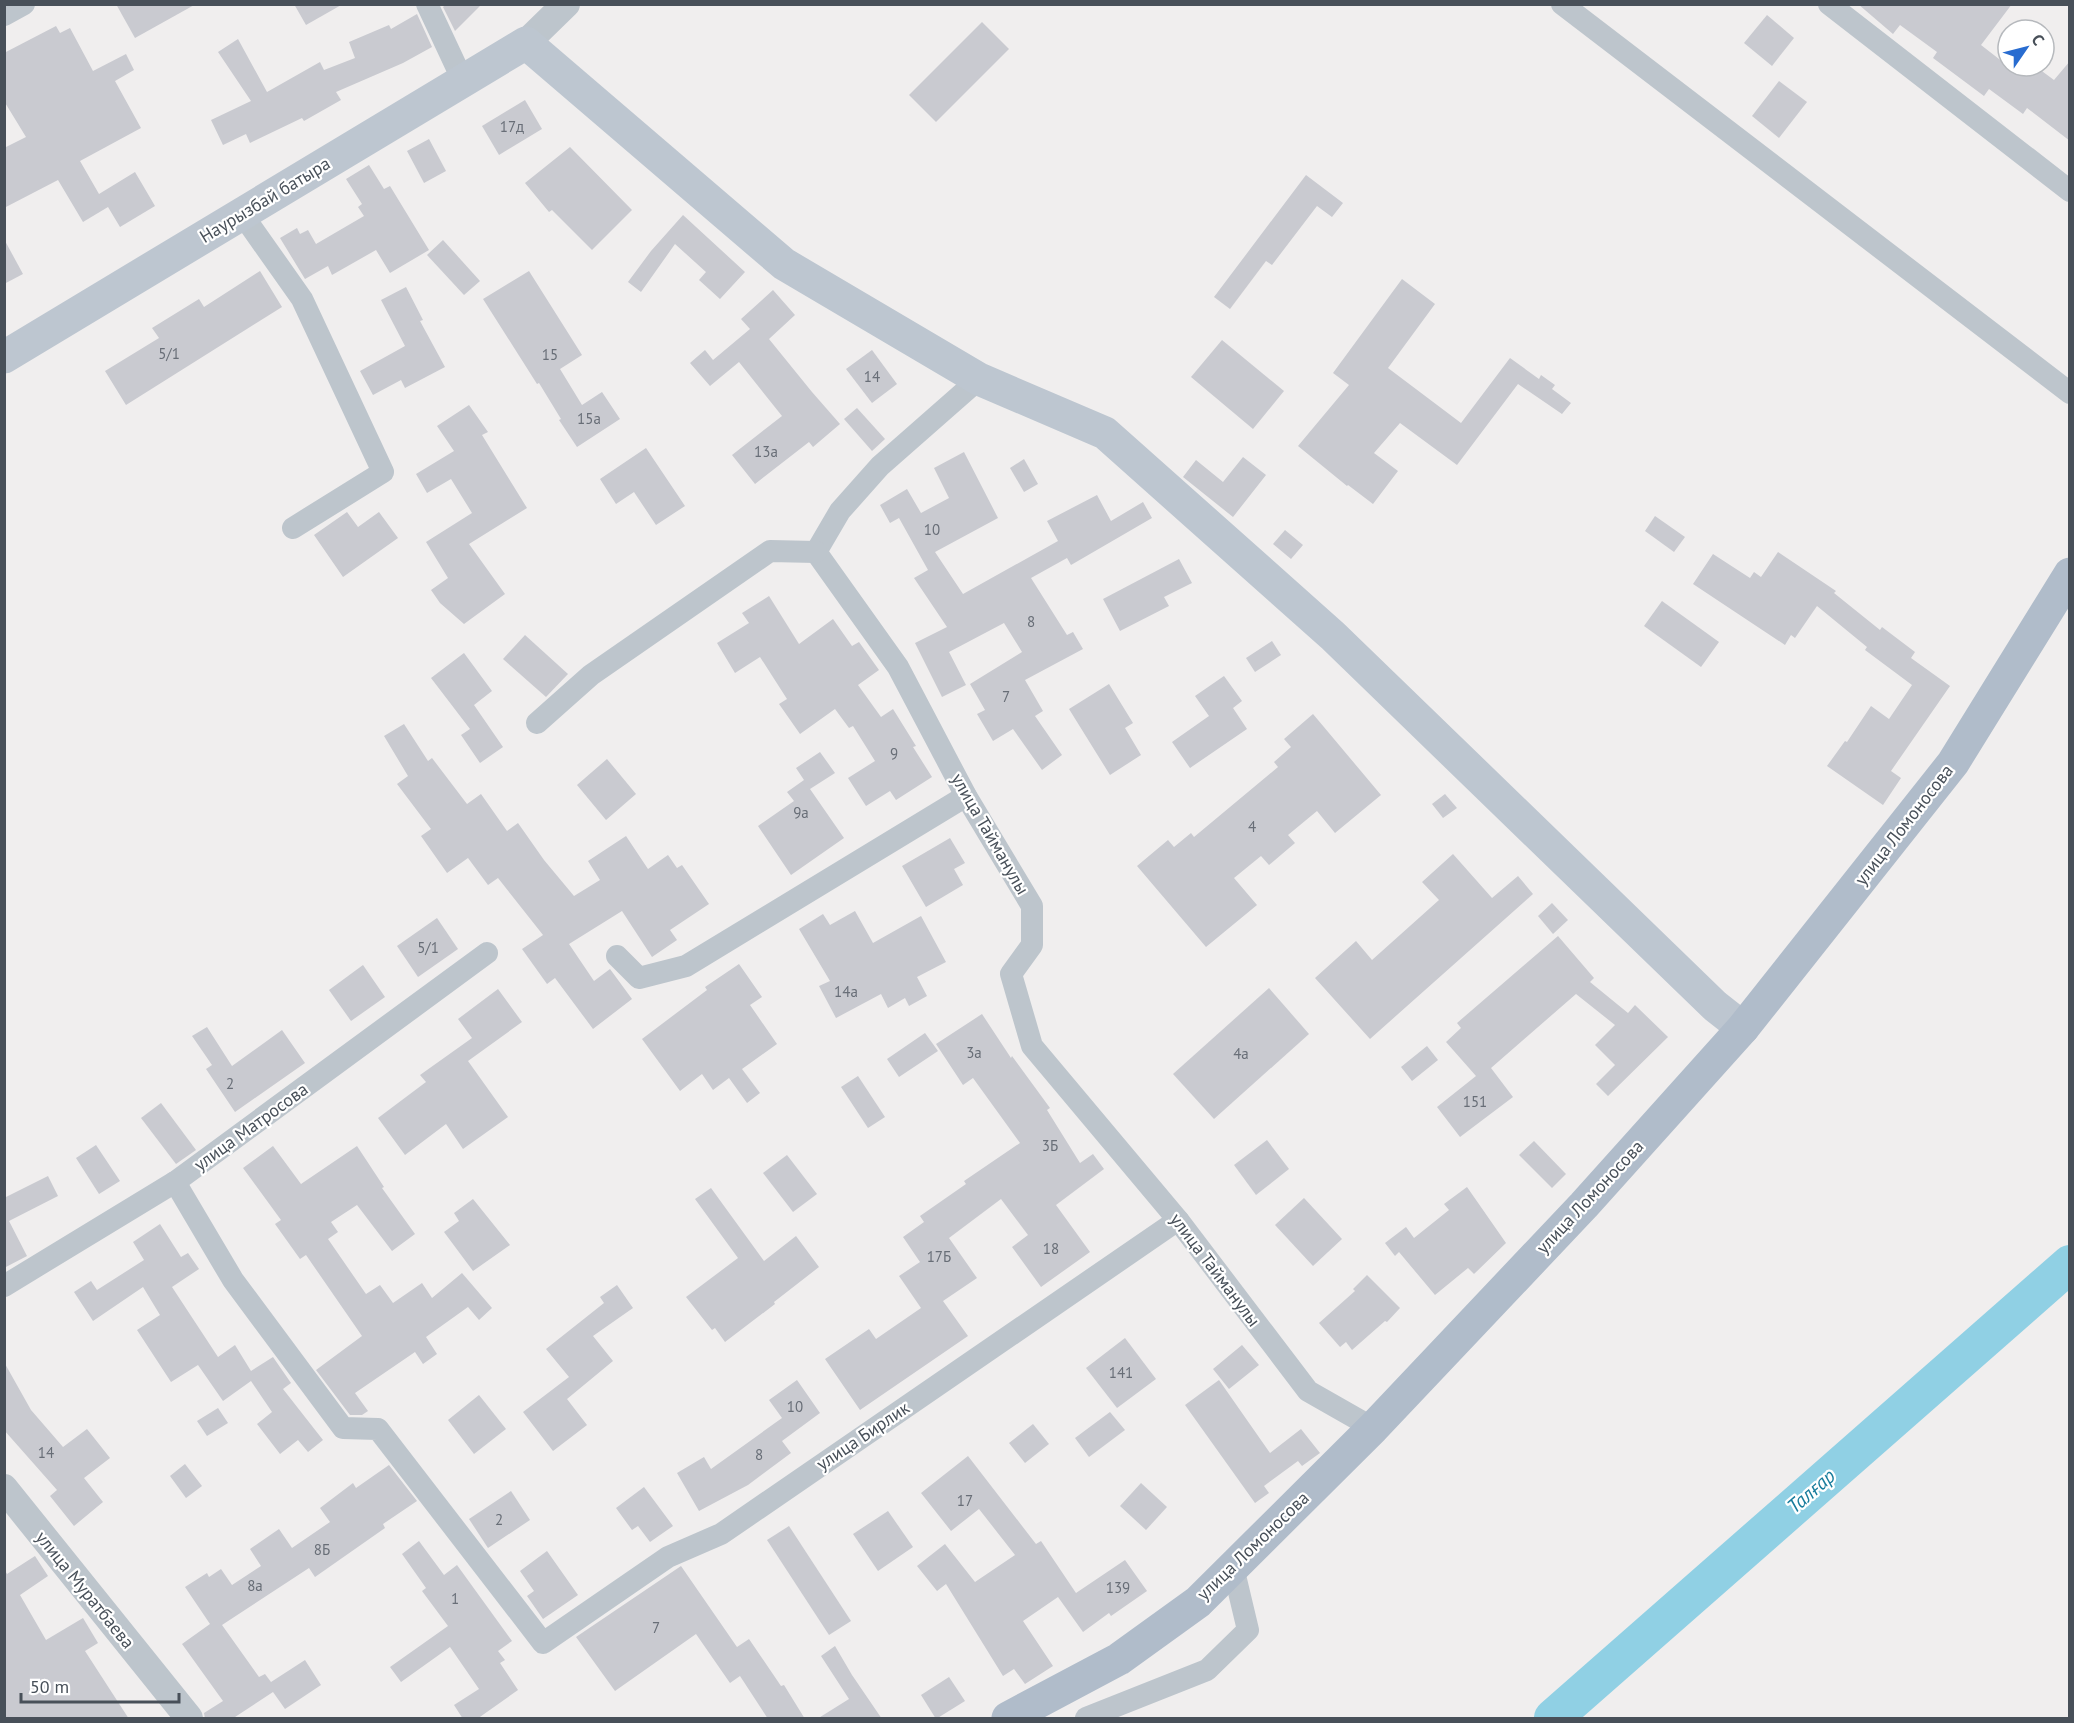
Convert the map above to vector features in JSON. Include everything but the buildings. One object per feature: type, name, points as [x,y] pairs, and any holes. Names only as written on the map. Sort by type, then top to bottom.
[{"type":"main road","name":"Наурызбай батыра","points":[[4,357],[526,44]]},
{"type":"main road","points":[[526,44],[784,264],[979,379],[1105,433],[1334,636],[1715,1006],[1743,1028]]},
{"type":"main road","name":"улица Ломоносова","points":[[1008,1719],[1119,1659],[1197,1602],[1373,1428],[1584,1204],[1743,1028],[1953,763],[2070,574]]},
{"type":"street","points":[[4,15],[24,4]]},
{"type":"street","points":[[428,4],[463,81]]},
{"type":"street","points":[[526,44],[566,4]]},
{"type":"street","points":[[1562,4],[2070,393]]},
{"type":"street","points":[[1829,4],[2070,191]]},
{"type":"street","points":[[242,214],[302,299],[383,472],[293,528]]},
{"type":"street","points":[[537,723],[591,675],[770,551],[816,552],[840,511],[879,466],[979,379]]},
{"type":"street","name":"улица Тайманулы","points":[[816,552],[898,667],[966,796],[1032,906],[1032,945],[1011,974],[1032,1046],[1178,1220],[1308,1391],[1373,1428]]},
{"type":"street","points":[[617,956],[639,978],[686,966],[966,796]]},
{"type":"street","name":"улица Матросова","points":[[4,1286],[175,1182],[488,953]]},
{"type":"street","name":"улица Бирлик","points":[[175,1182],[233,1280],[343,1428],[378,1429],[543,1643],[668,1557],[721,1534],[1178,1220]]},
{"type":"street","name":"улица Муратбаева","points":[[4,1488],[189,1719]]},
{"type":"street","points":[[1086,1719],[1207,1670],[1248,1630],[1233,1567]]},
{"type":"waterway","name":"Талғар","points":[[1553,1718],[2070,1264]]}]
